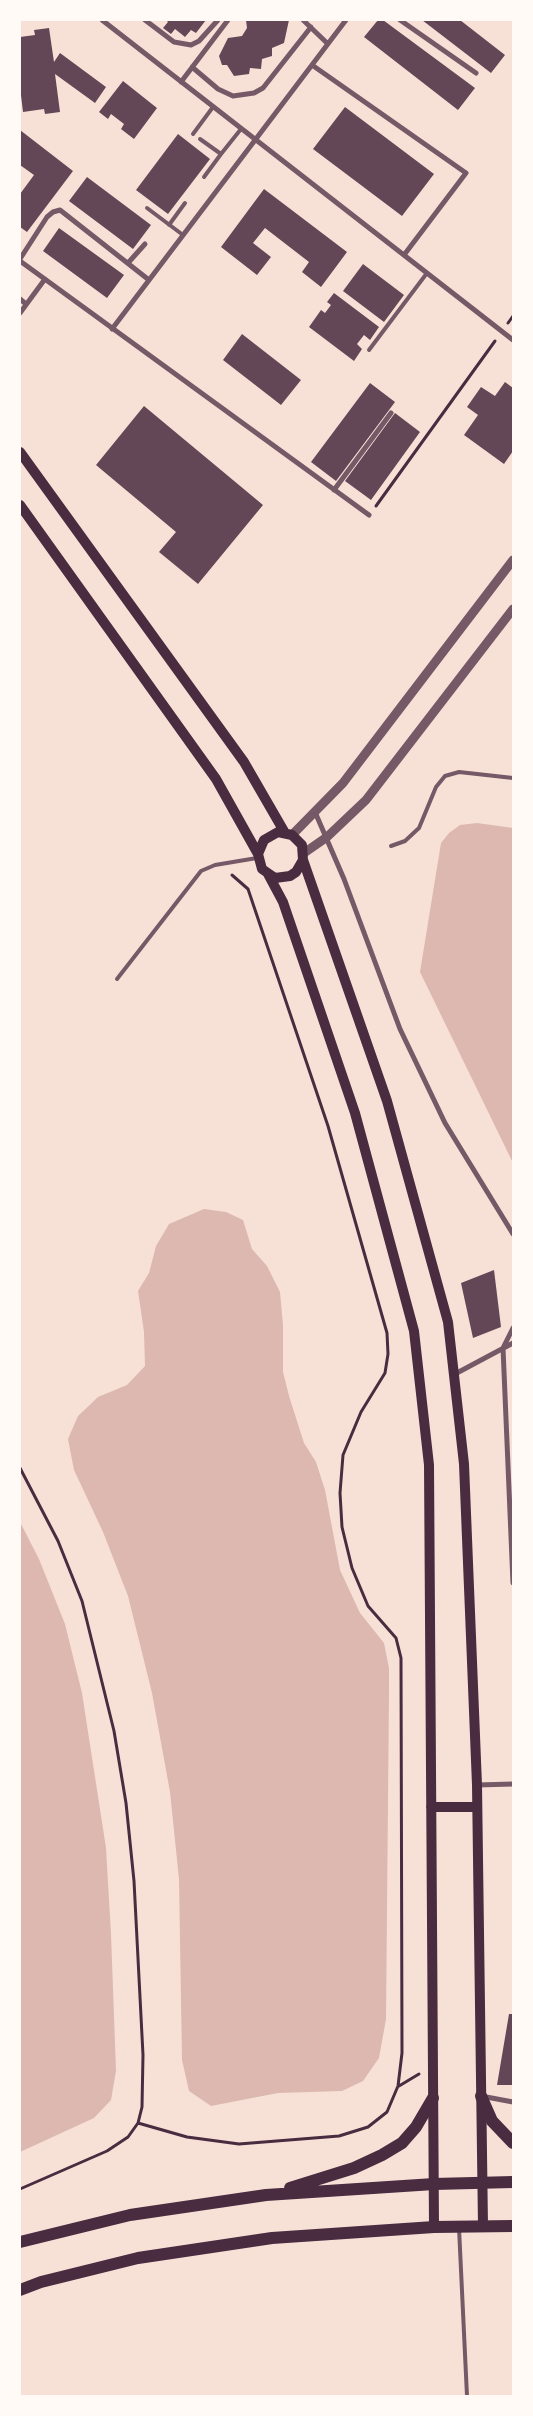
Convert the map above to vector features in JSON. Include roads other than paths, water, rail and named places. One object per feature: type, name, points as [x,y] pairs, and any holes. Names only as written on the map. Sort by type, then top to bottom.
[{"type":"main road","points":[[20,452],[244,762],[288,834],[302,846],[303,856],[387,1101],[448,1322],[464,1464],[477,1785],[483,2226]]},
{"type":"main road","points":[[20,505],[216,778],[258,856],[262,869],[275,878],[290,876],[296,872],[303,856]]},
{"type":"main road","points":[[258,856],[264,840],[278,832],[288,834]]},
{"type":"main road","points":[[268,874],[283,902],[355,1113],[414,1331],[429,1465],[434,2227]]},
{"type":"main road","points":[[431,1807],[477,1807]]},
{"type":"main road","points":[[481,2096],[492,2121],[513,2143]]},
{"type":"main road","points":[[266,2195],[354,2168],[382,2155],[402,2143],[416,2126],[433,2098]]},
{"type":"main road","points":[[20,2242],[130,2214],[266,2195],[434,2184],[513,2182]]},
{"type":"main road","points":[[20,2290],[41,2282],[138,2258],[272,2238],[434,2227],[513,2226]]},
{"type":"street","points":[[102,20],[513,340]]},
{"type":"street","points":[[145,20],[174,42],[191,45],[199,41],[218,20]]},
{"type":"street","points":[[181,82],[228,20]]},
{"type":"street","points":[[303,20],[328,44]]},
{"type":"street","points":[[112,329],[346,20]]},
{"type":"street","points":[[400,20],[476,73]]},
{"type":"street","points":[[192,67],[218,89],[233,96],[254,93],[263,88],[311,27]]},
{"type":"street","points":[[312,65],[466,173],[404,255]]},
{"type":"street","points":[[149,280],[60,210],[47,217],[20,260],[369,515]]},
{"type":"street","points":[[128,263],[145,244]]},
{"type":"street","points":[[20,313],[45,279]]},
{"type":"street","points":[[20,299],[26,304]]},
{"type":"street","points":[[334,490],[391,413]]},
{"type":"street","points":[[288,834],[314,812],[343,783],[513,560]]},
{"type":"street","points":[[303,856],[327,837],[366,800],[513,609]]},
{"type":"street","points":[[314,812],[327,837],[400,1029],[445,1123],[513,1234]]},
{"type":"street","points":[[513,1328],[503,1348],[513,1583]]},
{"type":"street","points":[[455,1374],[513,1343]]},
{"type":"street","points":[[477,1785],[513,1784]]},
{"type":"street","points":[[481,2096],[513,2102]]},
{"type":"lane","points":[[193,134],[213,107]]},
{"type":"lane","points":[[204,178],[241,129]]},
{"type":"lane","points":[[200,139],[222,154]]},
{"type":"lane","points":[[169,225],[185,203]]},
{"type":"lane","points":[[147,208],[183,236]]},
{"type":"lane","points":[[369,350],[427,273]]},
{"type":"lane","points":[[391,846],[405,841],[419,828],[436,787],[445,776],[459,772],[513,778]]},
{"type":"lane","points":[[117,979],[201,871],[215,865],[258,856]]},
{"type":"lane","points":[[459,2227],[467,2396]]}]
